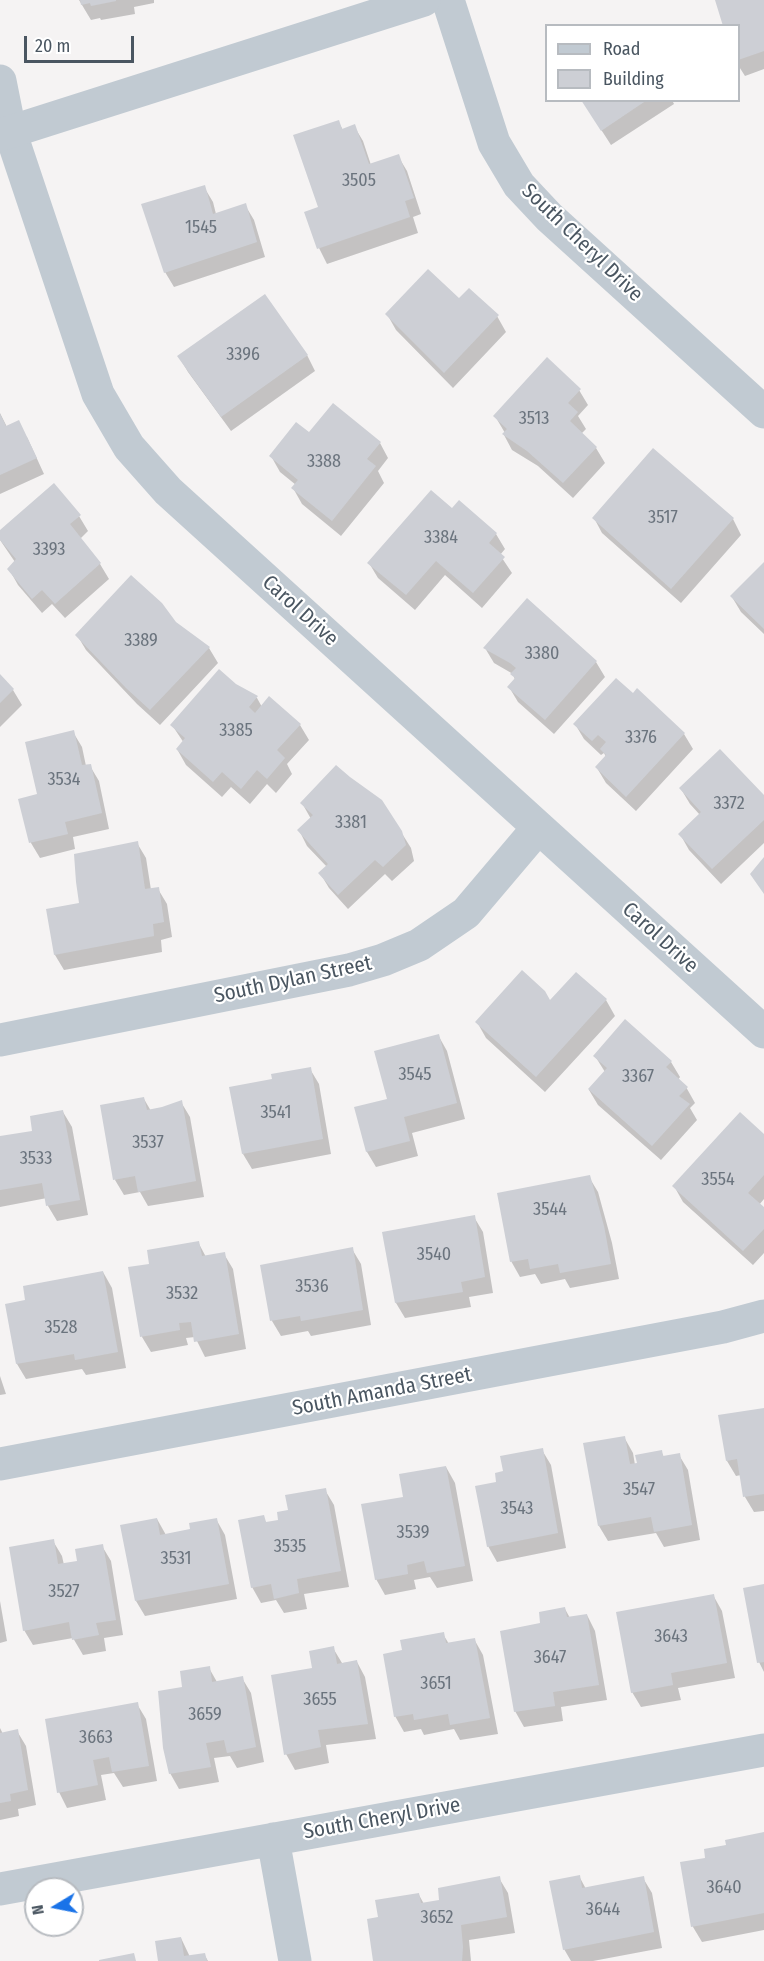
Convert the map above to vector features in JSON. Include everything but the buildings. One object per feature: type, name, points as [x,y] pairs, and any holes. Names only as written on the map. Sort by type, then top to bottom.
[{"type":"street","points":[[5,133],[424,0]]},
{"type":"street","name":"South Cheryl Drive","points":[[448,0],[494,143],[519,185],[549,217],[764,412]]},
{"type":"street","name":"Carol Drive","points":[[0,81],[5,133],[98,394],[129,447],[168,491],[764,1032]]},
{"type":"street","name":"South Dylan Street","points":[[0,1040],[349,970],[383,960],[419,945],[466,913],[538,828]]},
{"type":"street","name":"South Amanda Street","points":[[0,1464],[711,1329],[764,1316]]},
{"type":"street","name":"South Cheryl Drive","points":[[0,1889],[764,1750]]},
{"type":"street","points":[[273,1839],[295,1961]]}]
